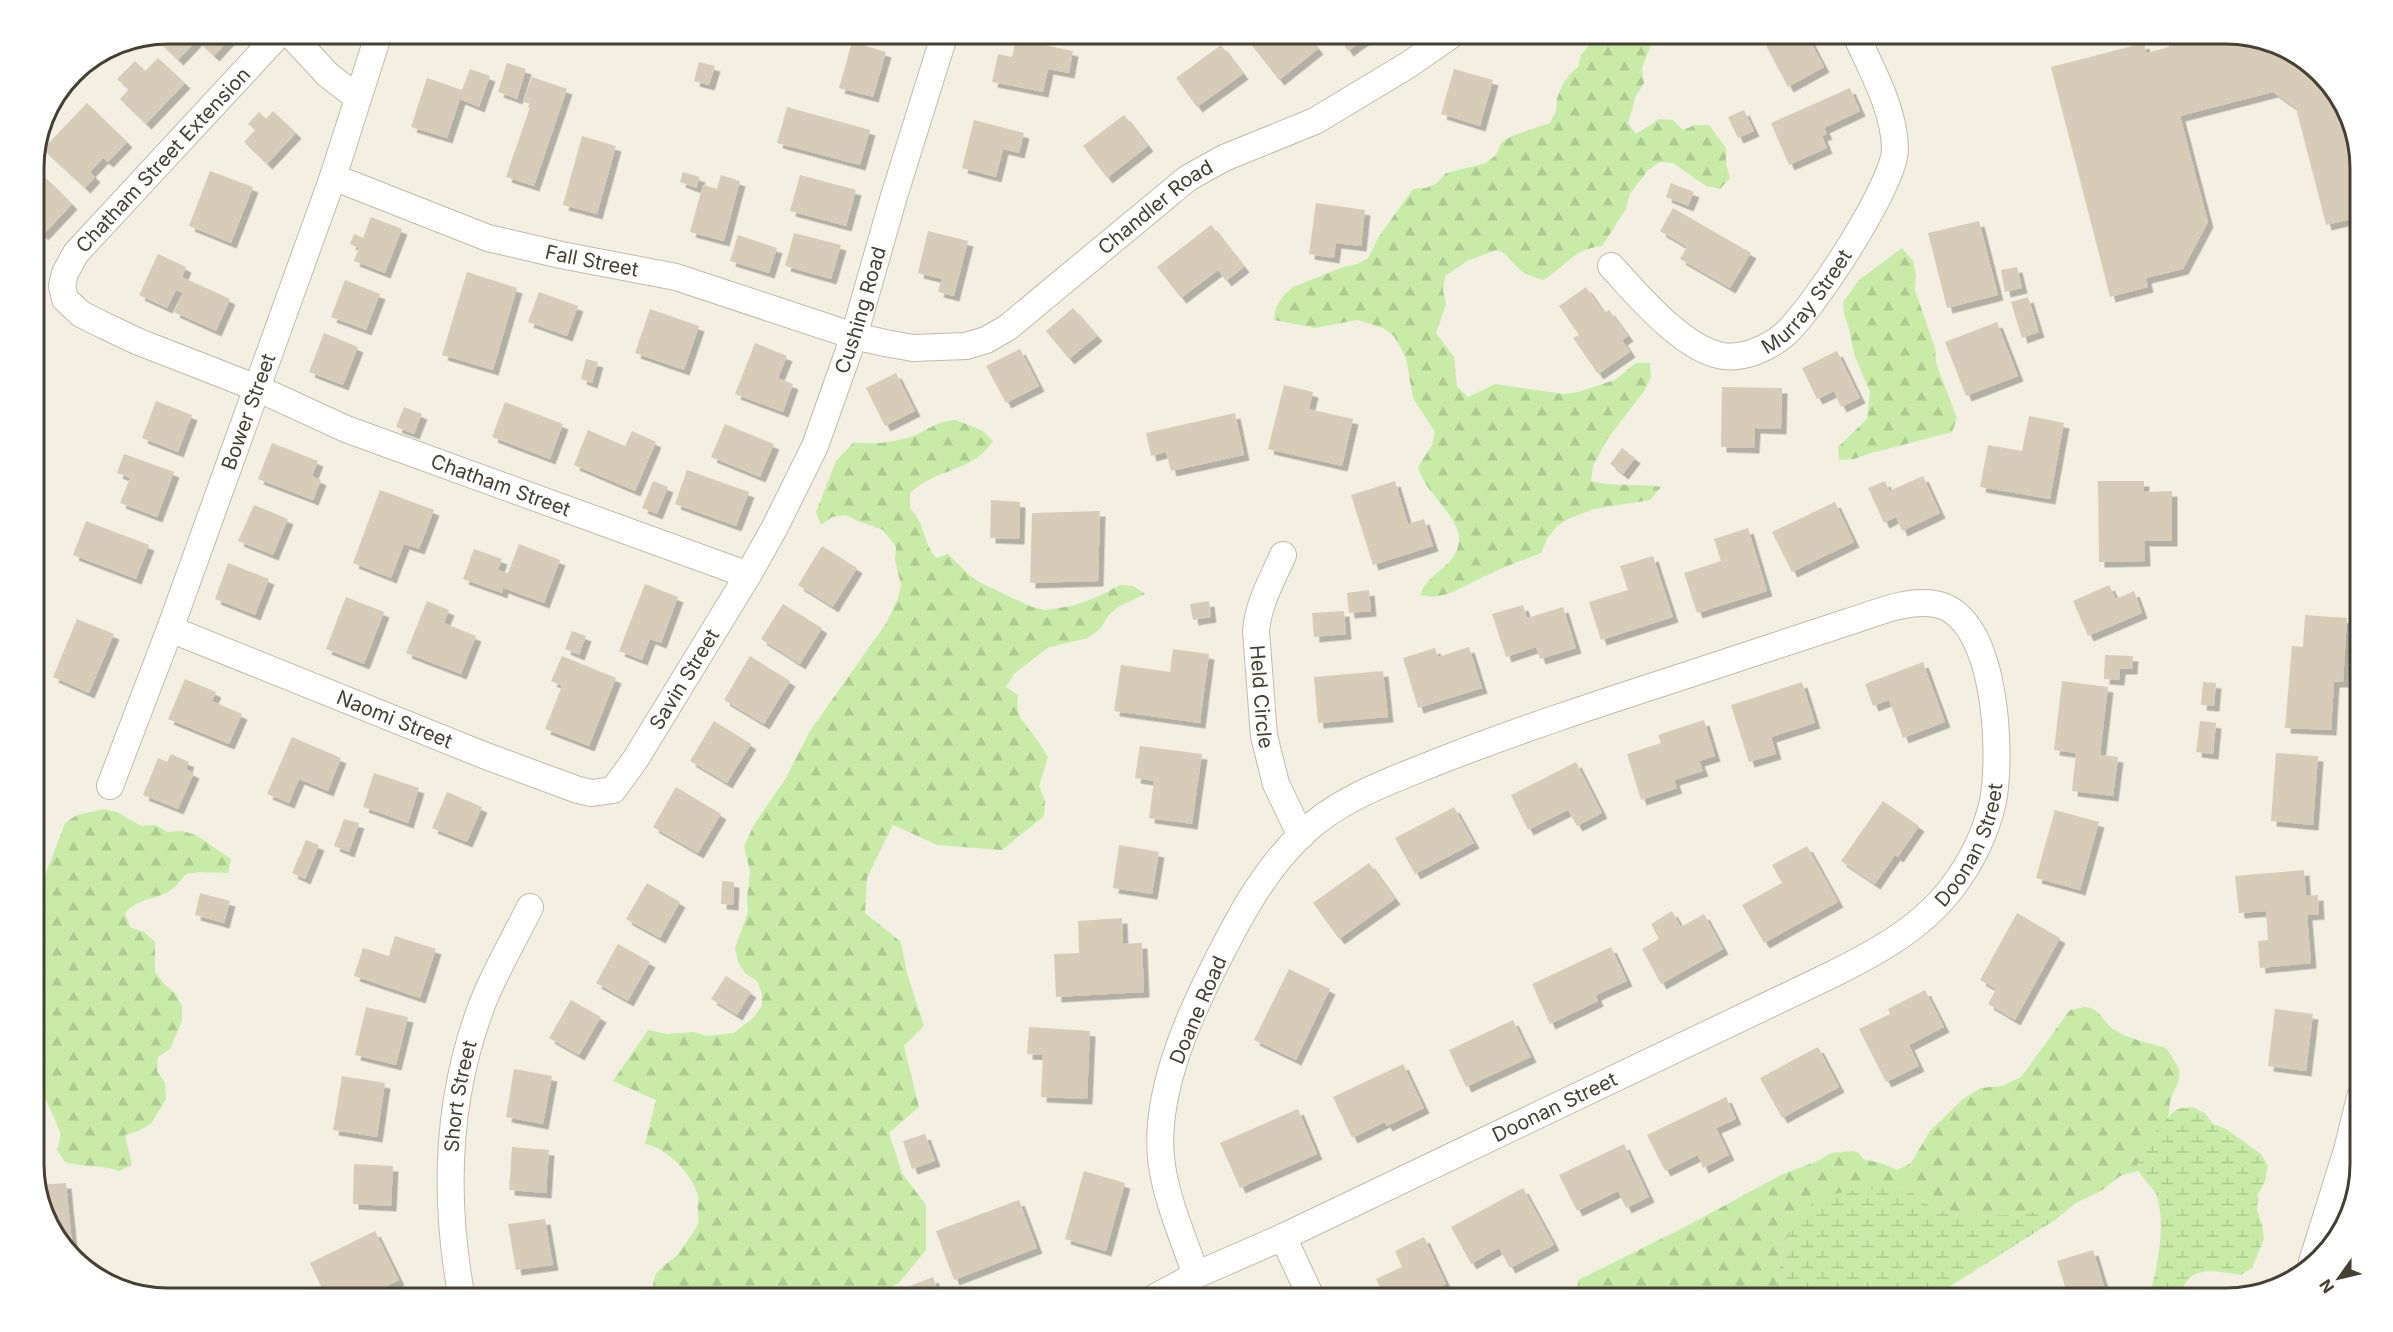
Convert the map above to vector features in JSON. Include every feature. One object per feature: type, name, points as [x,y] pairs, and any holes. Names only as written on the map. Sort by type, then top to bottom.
[{"type":"street","name":"Chatham Street Extension","points":[[257,388],[139,342],[89,318],[69,304],[62,286],[64,273],[76,253],[270,44]]},
{"type":"street","points":[[299,44],[328,75],[358,98]]},
{"type":"street","name":"Bower Street","points":[[110,786],[170,629],[333,177],[375,44]]},
{"type":"street","name":"Cushing Road","points":[[748,575],[815,446],[854,336],[942,44]]},
{"type":"street","name":"Chandler Road","points":[[854,336],[913,348],[938,349],[974,344],[993,337],[1007,328],[1188,178],[1224,158],[1315,121],[1408,65],[1438,44]]},
{"type":"street","name":"Murray Street","points":[[1611,266],[1668,325],[1711,352],[1723,356],[1749,353],[1772,344],[1784,335],[1821,290],[1864,221],[1892,167],[1895,149],[1891,117],[1860,44]]},
{"type":"street","name":"Fall Street","points":[[333,177],[488,238],[676,278],[854,336]]},
{"type":"street","name":"Chatham Street","points":[[257,388],[346,429],[748,575]]},
{"type":"street","name":"Held Circle","points":[[1283,555],[1263,600],[1256,632],[1267,747],[1276,784],[1301,836]]},
{"type":"street","name":"Savin Street","points":[[620,782],[748,575]]},
{"type":"street","name":"Doonan Street","points":[[1172,1288],[1878,952],[1918,922],[1950,890],[1979,844],[1993,801],[1998,750],[1997,721],[1987,672],[1977,643],[1966,625],[1957,614],[1945,606],[1920,603],[1890,609],[1502,736],[1364,793],[1330,812],[1301,836]]},
{"type":"street","name":"Naomi Street","points":[[170,629],[486,756],[578,790],[603,792],[613,790],[620,782]]},
{"type":"street","name":"Doane Road","points":[[1196,1275],[1167,1188],[1161,1161],[1160,1136],[1166,1096],[1184,1034],[1202,990],[1247,902],[1301,836]]},
{"type":"street","name":"Short Street","points":[[460,1288],[451,1208],[451,1156],[455,1107],[466,1056],[480,1008],[530,907]]},
{"type":"street","points":[[2316,1248],[2350,1138]]},
{"type":"street","points":[[1282,1237],[1307,1288]]},
{"type":"green space","points":[[1590,44],[1651,44],[1642,68],[1644,83],[1636,96],[1628,123],[1636,134],[1659,119],[1673,120],[1683,130],[1695,125],[1709,125],[1726,148],[1726,164],[1730,178],[1720,189],[1706,186],[1673,163],[1660,162],[1648,170],[1630,194],[1626,209],[1602,246],[1576,255],[1543,280],[1522,271],[1506,255],[1497,250],[1469,260],[1445,276],[1443,290],[1446,304],[1436,333],[1454,357],[1457,386],[1468,397],[1495,384],[1564,394],[1578,392],[1615,380],[1636,363],[1650,363],[1651,378],[1644,391],[1606,441],[1593,466],[1591,481],[1661,487],[1650,500],[1594,509],[1568,519],[1556,527],[1541,553],[1500,569],[1448,594],[1434,597],[1420,595],[1428,582],[1452,558],[1459,541],[1458,530],[1453,520],[1429,489],[1418,467],[1432,445],[1435,432],[1413,398],[1406,358],[1394,336],[1383,328],[1357,320],[1315,328],[1274,320],[1276,307],[1293,287],[1368,258],[1380,235],[1413,189],[1426,188],[1437,183],[1446,173],[1486,163],[1496,155],[1501,143],[1511,136],[1550,123],[1556,111],[1557,98],[1562,86],[1578,67],[1581,55]]},
{"type":"green space","points":[[1902,248],[1913,261],[1916,275],[1915,290],[1935,348],[1936,363],[1957,418],[1952,432],[1854,459],[1839,460],[1838,447],[1867,419],[1870,392],[1854,354],[1843,302],[1859,280]]},
{"type":"green space","points":[[956,420],[983,431],[993,441],[975,459],[932,478],[910,493],[910,508],[919,521],[928,545],[936,558],[948,554],[969,575],[981,583],[1032,607],[1045,610],[1072,606],[1120,585],[1133,586],[1145,594],[1118,607],[1108,616],[1100,629],[1088,638],[1047,648],[1014,674],[1006,687],[1018,695],[1020,716],[1048,757],[1039,786],[1045,800],[1044,816],[1002,850],[937,845],[893,825],[867,878],[865,913],[901,942],[907,973],[924,1026],[904,1046],[919,1107],[889,1133],[902,1173],[926,1205],[926,1250],[899,1283],[887,1288],[654,1288],[656,1274],[676,1256],[698,1224],[698,1196],[691,1179],[678,1163],[661,1150],[645,1144],[656,1100],[613,1081],[648,1030],[667,1034],[694,1032],[708,1036],[734,1033],[754,1017],[762,1006],[762,993],[757,981],[745,973],[738,962],[735,948],[748,912],[750,872],[744,846],[755,823],[786,778],[810,731],[887,622],[901,585],[895,560],[896,547],[883,530],[846,515],[832,517],[821,525],[816,512],[836,461],[854,442],[878,443],[896,440],[913,436],[941,423]]},
{"type":"green space","points":[[103,809],[117,812],[141,826],[155,825],[168,832],[182,831],[196,835],[231,859],[228,873],[186,874],[171,890],[139,903],[125,913],[130,927],[144,932],[155,942],[155,971],[163,983],[175,993],[182,1006],[182,1021],[170,1049],[158,1057],[157,1071],[165,1083],[166,1099],[151,1124],[125,1135],[132,1165],[119,1171],[65,1162],[57,1150],[61,1134],[44,1095],[44,878],[65,823],[77,815]]},
{"type":"green space","points":[[2090,1008],[2119,1033],[2166,1048],[2177,1065],[2180,1075],[2170,1102],[2168,1116],[2145,1148],[2138,1171],[2120,1176],[2101,1191],[2076,1203],[2055,1220],[2030,1211],[2007,1215],[1958,1216],[1931,1207],[1905,1187],[1881,1189],[1798,1223],[1784,1242],[1776,1288],[1578,1288],[1578,1280],[1681,1229],[1783,1174],[1818,1161],[1831,1153],[1853,1151],[1859,1153],[1863,1159],[1897,1170],[1911,1163],[1930,1131],[1963,1099],[1981,1088],[2002,1086],[2021,1077],[2070,1010]]},
{"type":"green space","points":[[2192,1107],[2205,1113],[2213,1124],[2226,1129],[2261,1154],[2268,1166],[2265,1181],[2258,1194],[2257,1210],[2264,1239],[2252,1268],[2241,1275],[2212,1271],[2197,1273],[2186,1282],[2183,1288],[2151,1288],[2160,1247],[2161,1218],[2156,1194],[2140,1174],[2137,1164],[2149,1140],[2174,1112],[2181,1108]]},
{"type":"green space","points":[[1905,1187],[1931,1207],[1958,1216],[2007,1215],[2030,1211],[2055,1220],[1947,1288],[1776,1288],[1784,1242],[1815,1199],[1852,1190]]},
{"type":"building","points":[[162,44],[193,44],[178,60]]},
{"type":"building","points":[[201,44],[225,44],[214,56]]},
{"type":"building","points":[[851,44],[886,52],[873,97],[839,88]]},
{"type":"building","points":[[1015,44],[1040,44],[1073,51],[1069,73],[1048,69],[1043,92],[992,82],[998,54],[1012,57]]},
{"type":"building","points":[[1251,44],[1314,44],[1318,49],[1279,80]]},
{"type":"building","points":[[1343,44],[1358,44],[1348,51]]},
{"type":"building","points":[[1765,44],[1812,44],[1824,67],[1788,87]]},
{"type":"building","points":[[2140,44],[2144,44],[2146,53],[2169,47],[2168,44],[2225,44],[2257,48],[2287,60],[2307,74],[2329,99],[2343,128],[2349,160],[2349,220],[2326,225],[2296,108],[2273,92],[2180,116],[2208,222],[2183,269],[2146,278],[2148,287],[2110,297],[2051,67]]},
{"type":"building","points":[[1221,45],[1243,74],[1197,107],[1176,78]]},
{"type":"building","points":[[158,58],[185,83],[146,124],[120,99],[129,89],[117,79],[135,61],[145,71]]},
{"type":"building","points":[[699,62],[715,66],[709,85],[694,81]]},
{"type":"building","points":[[507,63],[526,69],[517,99],[498,92]]},
{"type":"building","points":[[470,69],[490,76],[479,107],[460,99],[447,138],[411,127],[427,78],[462,90]]},
{"type":"building","points":[[1454,69],[1493,80],[1480,126],[1441,114]]},
{"type":"building","points":[[532,77],[567,89],[534,186],[506,177],[531,104],[523,102]]},
{"type":"building","points":[[1850,88],[1860,111],[1824,128],[1827,134],[1822,136],[1827,148],[1789,165],[1771,123]]},
{"type":"building","points":[[87,103],[127,142],[108,162],[103,158],[90,172],[95,177],[85,188],[45,151],[46,146]]},
{"type":"building","points":[[787,107],[870,130],[860,165],[777,143]]},
{"type":"building","points":[[1744,110],[1754,131],[1738,138],[1728,117]]},
{"type":"building","points":[[273,111],[296,133],[267,164],[244,142],[255,130],[248,124],[259,112],[266,119]]},
{"type":"building","points":[[1124,115],[1148,146],[1107,178],[1083,146]]},
{"type":"building","points":[[974,120],[1024,133],[1019,153],[1003,149],[996,177],[962,168]]},
{"type":"building","points":[[582,136],[616,146],[597,214],[563,205]]},
{"type":"building","points":[[210,171],[253,187],[231,243],[189,226]]},
{"type":"building","points":[[683,172],[700,177],[696,188],[680,182]]},
{"type":"building","points":[[721,175],[740,181],[724,241],[690,232],[703,185],[717,189]]},
{"type":"building","points":[[800,175],[856,190],[846,226],[790,211]]},
{"type":"building","points":[[46,178],[72,204],[44,234],[44,180]]},
{"type":"building","points":[[1671,183],[1694,192],[1688,206],[1666,197]]},
{"type":"building","points":[[1316,203],[1365,210],[1361,246],[1336,243],[1334,258],[1309,254]]},
{"type":"building","points":[[1673,208],[1751,253],[1730,288],[1680,259],[1687,247],[1660,231]]},
{"type":"building","points":[[371,217],[402,229],[385,273],[354,261],[359,248],[350,244],[354,234],[363,238]]},
{"type":"building","points":[[1979,221],[1998,295],[1947,308],[1928,233]]},
{"type":"building","points":[[1211,225],[1244,267],[1226,281],[1218,270],[1181,298],[1157,267]]},
{"type":"building","points":[[928,231],[968,241],[954,296],[938,292],[942,279],[918,273]]},
{"type":"building","points":[[794,233],[841,245],[831,279],[785,266]]},
{"type":"building","points":[[738,235],[777,248],[769,273],[730,261]]},
{"type":"building","points":[[158,254],[186,267],[182,277],[230,299],[216,331],[174,312],[183,293],[176,290],[167,308],[139,295]]},
{"type":"building","points":[[2017,267],[2022,288],[2005,292],[2001,270]]},
{"type":"building","points":[[467,272],[517,288],[493,370],[442,355]]},
{"type":"building","points":[[345,280],[380,294],[366,330],[331,317]]},
{"type":"building","points":[[1586,287],[1604,313],[1609,310],[1628,336],[1622,340],[1630,352],[1598,374],[1573,338],[1579,335],[1559,306]]},
{"type":"building","points":[[539,292],[578,306],[567,336],[528,322]]},
{"type":"building","points":[[2028,297],[2039,332],[2022,338],[2011,302]]},
{"type":"building","points":[[1073,308],[1097,336],[1069,359],[1046,331]]},
{"type":"building","points":[[650,309],[699,326],[684,370],[635,353]]},
{"type":"building","points":[[1997,322],[2018,376],[1966,396],[1945,342]]},
{"type":"building","points":[[324,333],[358,347],[343,385],[309,372]]},
{"type":"building","points":[[755,343],[787,356],[778,378],[793,384],[783,412],[735,394]]},
{"type":"building","points":[[1020,349],[1039,386],[1006,403],[986,366]]},
{"type":"building","points":[[1837,351],[1860,398],[1841,407],[1834,391],[1817,399],[1802,368]]},
{"type":"building","points":[[586,359],[598,362],[592,383],[581,379]]},
{"type":"building","points":[[896,373],[915,411],[885,426],[866,388]]},
{"type":"building","points":[[1284,385],[1313,392],[1309,409],[1353,419],[1342,466],[1268,449]]},
{"type":"building","points":[[1722,387],[1782,388],[1781,429],[1755,428],[1754,448],[1721,447]]},
{"type":"building","points":[[156,401],[192,415],[178,452],[142,438]]},
{"type":"building","points":[[505,402],[563,424],[550,459],[492,437]]},
{"type":"building","points":[[404,407],[422,414],[414,434],[396,427]]},
{"type":"building","points":[[1235,413],[1244,455],[1171,471],[1166,452],[1151,456],[1146,433]]},
{"type":"building","points":[[2029,416],[2064,423],[2050,499],[1980,487],[1988,445],[2022,451]]},
{"type":"building","points":[[725,424],[774,444],[760,477],[711,457]]},
{"type":"building","points":[[588,430],[625,446],[632,431],[656,442],[635,491],[574,465]]},
{"type":"building","points":[[272,443],[318,461],[312,476],[321,480],[313,500],[258,479]]},
{"type":"building","points":[[1622,448],[1635,458],[1623,474],[1610,464]]},
{"type":"building","points":[[124,454],[174,472],[157,517],[120,503],[130,478],[117,473]]},
{"type":"building","points":[[687,470],[749,492],[736,526],[675,504]]},
{"type":"building","points":[[1923,476],[1940,513],[1902,531],[1896,517],[1884,523],[1868,488],[1885,481],[1889,491]]},
{"type":"building","points":[[653,481],[668,487],[657,514],[642,508]]},
{"type":"building","points":[[1395,481],[1408,524],[1424,519],[1433,546],[1373,565],[1351,495]]},
{"type":"building","points":[[2098,481],[2144,481],[2144,492],[2172,491],[2172,541],[2144,541],[2145,561],[2099,562]]},
{"type":"building","points":[[380,490],[434,510],[419,549],[404,544],[391,578],[353,563]]},
{"type":"building","points":[[991,500],[1020,502],[1019,539],[990,538]]},
{"type":"building","points":[[1835,502],[1854,542],[1792,572],[1772,532]]},
{"type":"building","points":[[254,505],[288,519],[273,555],[238,541]]},
{"type":"building","points":[[1100,511],[1098,581],[1030,583],[1032,513]]},
{"type":"building","points":[[86,521],[149,545],[136,579],[73,555]]},
{"type":"building","points":[[1748,528],[1767,591],[1697,613],[1684,573],[1721,561],[1714,539]]},
{"type":"building","points":[[519,544],[560,560],[544,603],[503,588],[502,593],[463,579],[474,549],[502,559],[498,570],[508,573]]},
{"type":"building","points":[[822,546],[857,568],[833,607],[798,585]]},
{"type":"building","points":[[1653,556],[1673,617],[1601,640],[1589,602],[1628,590],[1620,566]]},
{"type":"building","points":[[228,563],[269,579],[255,615],[215,599]]},
{"type":"building","points":[[645,584],[678,597],[661,643],[650,639],[642,660],[619,651]]},
{"type":"building","points":[[2109,585],[2116,599],[2134,591],[2142,613],[2088,636],[2073,601]]},
{"type":"building","points":[[1369,590],[1371,611],[1349,613],[1347,593]]},
{"type":"building","points":[[346,597],[384,612],[364,664],[326,649]]},
{"type":"building","points":[[427,601],[449,610],[444,623],[476,636],[461,674],[406,653]]},
{"type":"building","points":[[1209,601],[1211,617],[1193,620],[1190,604]]},
{"type":"building","points":[[783,604],[822,628],[800,664],[761,639]]},
{"type":"building","points":[[1523,605],[1527,618],[1563,607],[1576,648],[1540,659],[1536,647],[1506,657],[1492,614]]},
{"type":"building","points":[[1344,611],[1346,634],[1314,637],[1312,613]]},
{"type":"building","points":[[2305,615],[2347,618],[2343,682],[2334,682],[2331,730],[2285,728],[2292,646],[2303,647]]},
{"type":"building","points":[[77,619],[114,634],[89,693],[53,677]]},
{"type":"building","points":[[572,631],[586,636],[579,655],[565,649]]},
{"type":"building","points":[[1469,647],[1482,688],[1418,708],[1403,658],[1435,648],[1438,657]]},
{"type":"building","points":[[1173,649],[1209,654],[1200,723],[1114,711],[1121,665],[1170,672]]},
{"type":"building","points":[[2105,655],[2133,656],[2132,669],[2120,669],[2119,680],[2104,679]]},
{"type":"building","points":[[562,656],[616,678],[589,746],[545,729],[562,686],[551,681]]},
{"type":"building","points":[[750,656],[790,681],[764,724],[724,700]]},
{"type":"building","points":[[1923,662],[1945,722],[1903,738],[1889,700],[1873,706],[1865,684]]},
{"type":"building","points":[[1383,671],[1388,717],[1318,723],[1314,677]]},
{"type":"building","points":[[185,679],[216,692],[212,701],[242,714],[229,744],[168,719]]},
{"type":"building","points":[[2062,681],[2108,687],[2100,755],[2118,757],[2113,796],[2072,791],[2076,753],[2054,750]]},
{"type":"building","points":[[1802,682],[1815,723],[1771,737],[1776,754],[1749,762],[1731,705]]},
{"type":"building","points":[[2203,682],[2216,683],[2214,706],[2201,705]]},
{"type":"building","points":[[1704,720],[1715,756],[1699,761],[1703,771],[1674,780],[1677,788],[1641,800],[1627,754],[1661,743],[1658,735]]},
{"type":"building","points":[[714,721],[751,744],[727,783],[690,761]]},
{"type":"building","points":[[2200,721],[2216,723],[2213,754],[2196,752]]},
{"type":"building","points":[[292,737],[341,758],[328,791],[299,779],[289,803],[267,794]]},
{"type":"building","points":[[1140,746],[1202,754],[1192,824],[1149,818],[1154,781],[1135,778]]},
{"type":"building","points":[[2276,753],[2318,756],[2313,825],[2271,821]]},
{"type":"building","points":[[171,754],[189,762],[186,769],[194,773],[178,809],[143,795],[158,758],[167,762]]},
{"type":"building","points":[[1576,762],[1602,813],[1577,826],[1568,810],[1528,830],[1511,795]]},
{"type":"building","points":[[374,773],[419,788],[408,823],[363,807]]},
{"type":"building","points":[[676,787],[721,814],[698,853],[653,827]]},
{"type":"building","points":[[447,792],[482,807],[467,842],[432,828]]},
{"type":"building","points":[[1883,801],[1919,826],[1898,857],[1895,855],[1875,884],[1841,861]]},
{"type":"building","points":[[1454,807],[1474,843],[1415,874],[1395,838]]},
{"type":"building","points":[[2055,810],[2099,822],[2080,890],[2036,878]]},
{"type":"building","points":[[344,819],[359,823],[349,852],[334,846]]},
{"type":"building","points":[[306,840],[319,845],[305,879],[292,873]]},
{"type":"building","points":[[1119,845],[1159,852],[1152,894],[1113,888]]},
{"type":"building","points":[[1807,846],[1838,902],[1764,943],[1742,905],[1782,883],[1772,865]]},
{"type":"building","points":[[1369,863],[1395,899],[1339,939],[1313,903]]},
{"type":"building","points":[[2304,870],[2306,896],[2318,895],[2319,914],[2307,915],[2311,963],[2260,968],[2258,941],[2268,940],[2266,911],[2239,913],[2235,876]]},
{"type":"building","points":[[722,881],[734,882],[733,905],[721,904]]},
{"type":"building","points":[[647,883],[680,902],[660,938],[626,919]]},
{"type":"building","points":[[200,893],[230,901],[224,923],[195,915]]},
{"type":"building","points":[[1672,911],[1681,927],[1704,914],[1723,949],[1661,984],[1642,949],[1659,939],[1651,924]]},
{"type":"building","points":[[2017,913],[2060,938],[2015,1020],[1988,1004],[1996,989],[1980,980]]},
{"type":"building","points":[[1122,918],[1123,944],[1142,943],[1144,992],[1056,997],[1054,954],[1079,953],[1078,921]]},
{"type":"building","points":[[395,936],[436,949],[420,998],[354,976],[363,948],[389,956]]},
{"type":"building","points":[[618,944],[650,962],[628,1001],[596,983]]},
{"type":"building","points":[[1611,947],[1627,981],[1596,995],[1598,1001],[1550,1024],[1532,984]]},
{"type":"building","points":[[1289,969],[1330,989],[1296,1060],[1254,1040]]},
{"type":"building","points":[[726,976],[751,992],[737,1015],[711,999]]},
{"type":"building","points":[[1925,990],[1944,1027],[1909,1045],[1919,1066],[1886,1082],[1859,1029],[1890,1014],[1888,1009]]},
{"type":"building","points":[[571,1000],[601,1017],[579,1055],[549,1038]]},
{"type":"building","points":[[366,1007],[408,1017],[396,1065],[355,1055]]},
{"type":"building","points":[[2275,1009],[2313,1014],[2306,1071],[2268,1066]]},
{"type":"building","points":[[1513,1020],[1531,1057],[1466,1087],[1449,1050]]},
{"type":"building","points":[[1029,1027],[1090,1031],[1087,1099],[1041,1097],[1043,1055],[1027,1054]]},
{"type":"building","points":[[1818,1047],[1839,1087],[1782,1118],[1760,1078]]},
{"type":"building","points":[[1403,1064],[1424,1108],[1387,1126],[1385,1122],[1352,1138],[1333,1097]]},
{"type":"building","points":[[514,1069],[552,1076],[543,1124],[506,1117]]},
{"type":"building","points":[[342,1076],[385,1083],[377,1137],[333,1130]]},
{"type":"building","points":[[1726,1097],[1736,1119],[1716,1128],[1729,1155],[1703,1168],[1698,1155],[1665,1171],[1647,1135]]},
{"type":"building","points":[[1298,1109],[1317,1154],[1240,1188],[1220,1143]]},
{"type":"building","points":[[925,1134],[935,1161],[912,1169],[903,1141]]},
{"type":"building","points":[[1624,1144],[1649,1197],[1626,1208],[1618,1191],[1577,1211],[1559,1175]]},
{"type":"building","points":[[512,1147],[549,1150],[546,1193],[509,1190]]},
{"type":"building","points":[[354,1164],[393,1166],[391,1206],[353,1204]]},
{"type":"building","points":[[1084,1171],[1125,1183],[1106,1251],[1065,1239]]},
{"type":"building","points":[[66,1183],[72,1243],[53,1212],[46,1184]]},
{"type":"building","points":[[1523,1188],[1554,1245],[1510,1268],[1499,1248],[1471,1264],[1451,1227]]},
{"type":"building","points":[[1019,1200],[1037,1248],[954,1280],[936,1231]]},
{"type":"building","points":[[545,1219],[553,1265],[516,1270],[508,1224]]},
{"type":"building","points":[[375,1231],[399,1280],[383,1288],[322,1288],[310,1263]]},
{"type":"building","points":[[1424,1237],[1446,1284],[1438,1288],[1380,1288],[1376,1279],[1402,1267],[1395,1251]]},
{"type":"building","points":[[2093,1250],[2105,1288],[2066,1288],[2057,1261]]},
{"type":"building","points":[[933,1277],[937,1288],[905,1288]]}]
